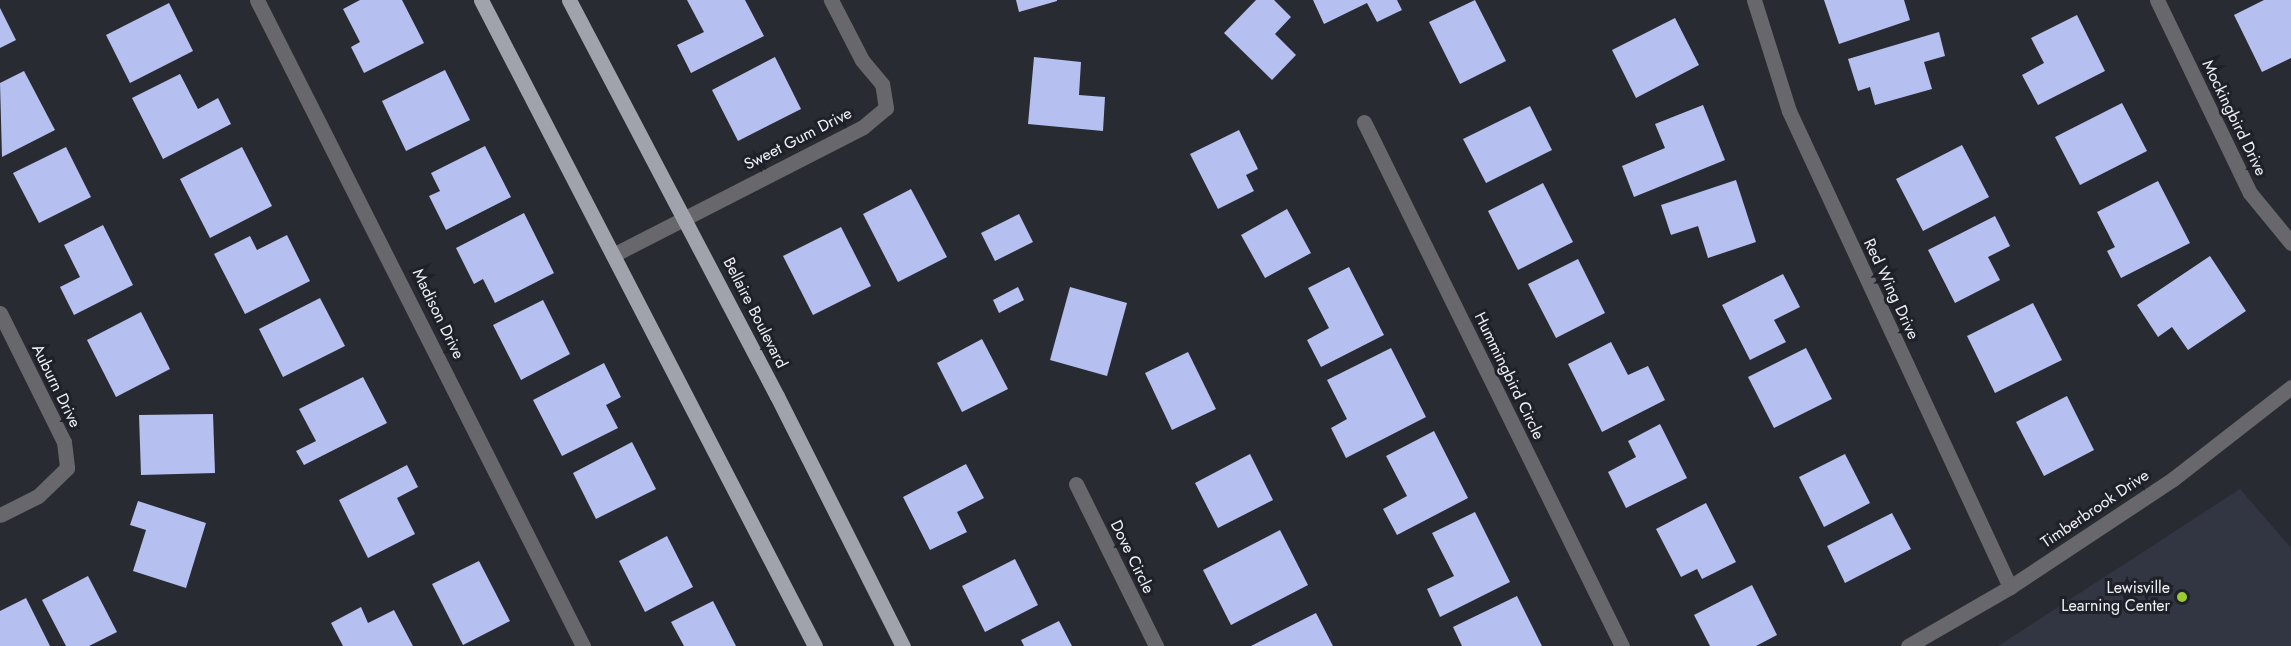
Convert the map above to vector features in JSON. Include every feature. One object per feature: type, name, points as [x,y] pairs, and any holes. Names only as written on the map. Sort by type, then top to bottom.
[{"type":"main road","points":[[481,0],[815,646]]},
{"type":"main road","name":"Bellaire Boulevard","points":[[569,0],[684,217],[903,646]]},
{"type":"street","name":"Madison Drive","points":[[257,0],[583,646]]},
{"type":"street","name":"Sweet Gum Drive","points":[[613,255],[862,127],[886,108],[882,84],[862,60],[831,0]]},
{"type":"street","name":"Red Wing Drive","points":[[1754,0],[1789,111],[2010,587]]},
{"type":"street","name":"Mockingbird Drive","points":[[2157,0],[2250,193],[2291,243]]},
{"type":"street","name":"Hummingbird Circle","points":[[1364,122],[1622,646]]},
{"type":"street","name":"Auburn Drive","points":[[0,313],[64,442],[67,468],[38,496],[0,514]]},
{"type":"street","name":"Timberbrook Drive","points":[[1908,646],[2010,587],[2204,458],[2291,387]]},
{"type":"street","name":"Dove Circle","points":[[1076,484],[1156,646]]},
{"type":"shaded area","name":"Lewisville Learning Center","points":[[2240,489],[2291,548],[2291,646],[1998,646]]},
{"type":"building","points":[[360,0],[402,0],[424,43],[364,73],[351,47],[360,42],[343,9]]},
{"type":"building","points":[[687,0],[745,0],[764,36],[691,73],[677,45],[704,32]]},
{"type":"building","points":[[1016,0],[1057,0],[1057,1],[1019,12]]},
{"type":"building","points":[[1256,0],[1274,0],[1291,17],[1275,34],[1296,55],[1272,80],[1224,33]]},
{"type":"building","points":[[1313,0],[1397,0],[1402,10],[1377,22],[1367,3],[1324,24]]},
{"type":"building","points":[[1475,0],[1506,61],[1460,84],[1429,22]]},
{"type":"building","points":[[1824,0],[1904,0],[1910,20],[1839,44]]},
{"type":"building","points":[[2264,0],[2291,0],[2291,58],[2262,72],[2234,15]]},
{"type":"building","points":[[169,3],[193,51],[130,83],[106,35]]},
{"type":"building","points":[[0,8],[16,40],[0,48]]},
{"type":"building","points":[[2077,15],[2105,71],[2038,105],[2022,75],[2044,63],[2031,38]]},
{"type":"building","points":[[1675,18],[1699,65],[1636,98],[1612,50]]},
{"type":"building","points":[[1939,32],[1945,56],[1924,62],[1932,89],[1875,105],[1870,87],[1858,91],[1848,59]]},
{"type":"building","points":[[775,57],[801,109],[738,141],[712,90]]},
{"type":"building","points":[[1034,57],[1081,62],[1079,95],[1105,97],[1103,131],[1028,124]]},
{"type":"building","points":[[445,70],[470,120],[406,151],[382,101]]},
{"type":"building","points":[[24,71],[55,130],[2,157],[0,83]]},
{"type":"building","points":[[180,74],[198,109],[218,98],[231,124],[163,159],[132,98]]},
{"type":"building","points":[[2122,103],[2147,151],[2080,185],[2055,137]]},
{"type":"building","points":[[1703,105],[1725,160],[1634,197],[1622,166],[1665,148],[1655,124]]},
{"type":"building","points":[[1530,106],[1552,150],[1486,183],[1463,139]]},
{"type":"building","points":[[1239,130],[1258,169],[1246,175],[1254,191],[1218,209],[1190,154]]},
{"type":"building","points":[[1962,145],[1989,197],[1923,231],[1896,179]]},
{"type":"building","points":[[485,146],[511,197],[446,230],[429,196],[440,191],[431,173]]},
{"type":"building","points":[[66,147],[91,197],[39,223],[13,173]]},
{"type":"building","points":[[242,147],[272,206],[210,238],[180,179]]},
{"type":"building","points":[[1736,180],[1756,242],[1708,258],[1698,226],[1671,235],[1661,205]]},
{"type":"building","points":[[2158,181],[2190,243],[2121,278],[2107,251],[2115,247],[2097,212]]},
{"type":"building","points":[[1543,183],[1573,242],[1518,270],[1488,211]]},
{"type":"building","points":[[911,189],[947,257],[898,282],[863,214]]},
{"type":"building","points":[[1287,209],[1311,253],[1265,278],[1241,235]]},
{"type":"building","points":[[524,213],[554,273],[495,303],[483,279],[474,284],[456,248]]},
{"type":"building","points":[[1019,214],[1033,242],[995,261],[981,233]]},
{"type":"building","points":[[1995,216],[2010,246],[1988,257],[2000,280],[1955,303],[1928,250]]},
{"type":"building","points":[[103,225],[133,285],[74,315],[60,287],[80,277],[64,245]]},
{"type":"building","points":[[841,227],[871,286],[813,315],[783,256]]},
{"type":"building","points":[[287,235],[310,281],[245,314],[214,254],[250,236],[257,250]]},
{"type":"building","points":[[2210,256],[2246,311],[2188,350],[2172,327],[2158,337],[2137,305]]},
{"type":"building","points":[[1578,259],[1605,313],[1556,338],[1528,284]]},
{"type":"building","points":[[1349,267],[1384,335],[1321,367],[1307,340],[1329,328],[1308,288]]},
{"type":"building","points":[[1783,274],[1800,307],[1774,320],[1786,342],[1750,360],[1722,305]]},
{"type":"building","points":[[1018,287],[1024,300],[999,313],[993,300]]},
{"type":"building","points":[[1070,287],[1127,303],[1107,376],[1050,360]]},
{"type":"building","points":[[320,298],[345,346],[283,377],[259,329]]},
{"type":"building","points":[[543,300],[570,354],[521,380],[493,325]]},
{"type":"building","points":[[2033,303],[2062,360],[1995,393],[1967,336]]},
{"type":"building","points":[[141,312],[170,369],[116,397],[87,340]]},
{"type":"building","points":[[982,339],[1008,389],[962,412],[937,363]]},
{"type":"building","points":[[1611,342],[1628,375],[1648,366],[1665,400],[1602,432],[1568,364]]},
{"type":"building","points":[[1391,348],[1426,417],[1346,458],[1331,428],[1347,419],[1327,380]]},
{"type":"building","points":[[1806,348],[1832,399],[1774,428],[1748,377]]},
{"type":"building","points":[[1188,352],[1216,409],[1172,430],[1145,373]]},
{"type":"building","points":[[604,363],[621,397],[606,405],[618,428],[562,456],[533,400]]},
{"type":"building","points":[[363,377],[387,423],[304,465],[296,451],[316,441],[299,409]]},
{"type":"building","points":[[2067,396],[2094,450],[2044,476],[2016,422]]},
{"type":"building","points":[[213,414],[215,473],[141,475],[139,415]]},
{"type":"building","points":[[1660,424],[1687,478],[1626,508],[1608,472],[1636,457],[1628,441]]},
{"type":"building","points":[[1434,431],[1468,498],[1397,535],[1383,509],[1407,496],[1386,456]]},
{"type":"building","points":[[632,442],[656,489],[596,519],[573,473]]},
{"type":"building","points":[[1250,454],[1273,500],[1218,528],[1195,483]]},
{"type":"building","points":[[1845,454],[1870,503],[1824,527],[1799,477]]},
{"type":"building","points":[[966,464],[984,498],[957,512],[967,532],[930,550],[903,497]]},
{"type":"building","points":[[407,465],[418,487],[397,498],[415,534],[368,558],[339,500]]},
{"type":"building","points":[[138,501],[206,523],[186,588],[133,571],[146,530],[130,525]]},
{"type":"building","points":[[1706,503],[1736,562],[1702,579],[1697,569],[1681,577],[1656,529]]},
{"type":"building","points":[[1475,512],[1510,582],[1440,617],[1427,589],[1454,576],[1432,533]]},
{"type":"building","points":[[1892,513],[1911,549],[1845,583],[1827,546]]},
{"type":"building","points":[[1280,530],[1308,585],[1231,625],[1203,570]]},
{"type":"building","points":[[667,536],[693,587],[645,612],[619,561]]},
{"type":"building","points":[[1015,559],[1038,605],[985,632],[962,586]]},
{"type":"building","points":[[479,561],[510,621],[463,645],[432,584]]},
{"type":"building","points":[[88,576],[117,632],[89,646],[66,646],[42,600]]},
{"type":"building","points":[[1752,585],[1777,635],[1756,646],[1710,646],[1694,615]]},
{"type":"building","points":[[1517,596],[1542,646],[1462,646],[1453,627]]},
{"type":"building","points":[[26,598],[50,646],[0,646],[0,611]]},
{"type":"building","points":[[713,601],[736,646],[684,646],[671,622]]},
{"type":"building","points":[[361,607],[368,623],[394,610],[413,646],[343,646],[331,623]]},
{"type":"building","points":[[1316,613],[1333,646],[1251,646]]},
{"type":"building","points":[[1059,621],[1072,646],[1024,646],[1021,640]]},
{"type":"place","name":"Lewisville Learning Center","points":[[2182,597]]}]
